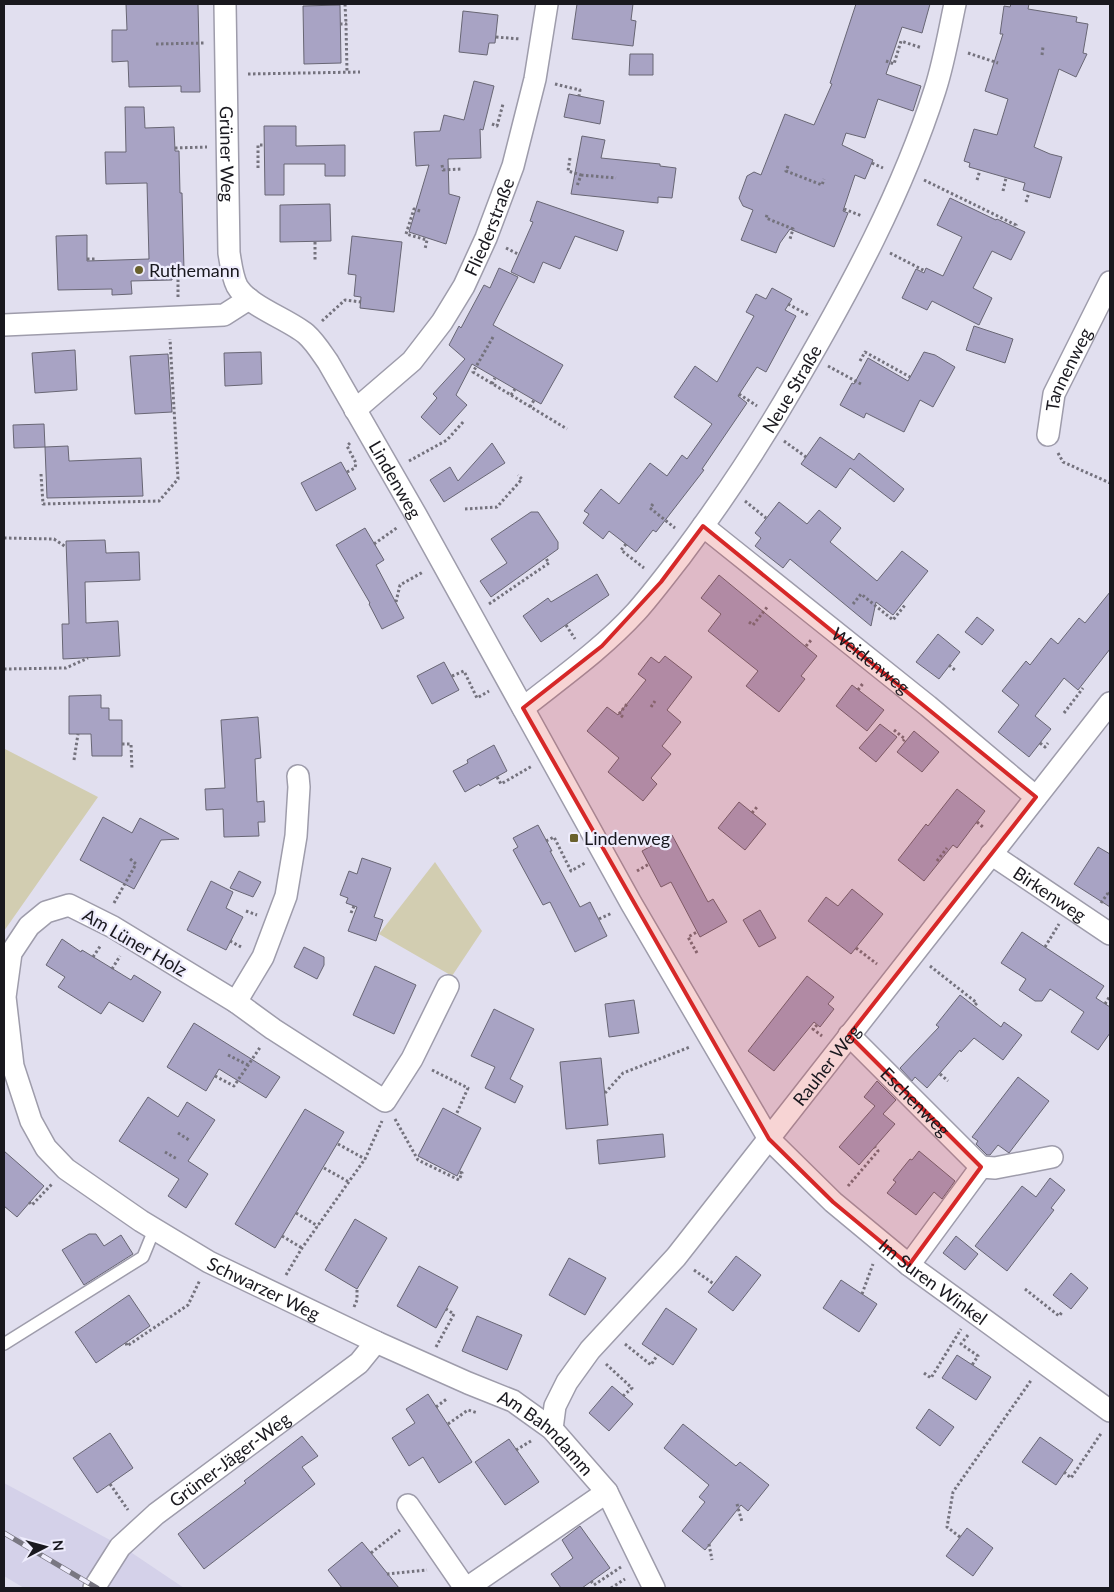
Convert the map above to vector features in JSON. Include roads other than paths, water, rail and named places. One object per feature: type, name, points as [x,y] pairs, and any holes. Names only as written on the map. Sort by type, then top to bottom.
[{"type":"street","name":"Grüner Weg","points":[[224,4],[229,253],[232,271],[238,288],[249,300]]},
{"type":"street","name":"Fliederstraße","points":[[355,410],[412,361],[442,322],[464,286],[486,238],[514,166],[535,79],[547,4]]},
{"type":"street","name":"Neue Straße","points":[[523,708],[602,646],[636,612],[698,534],[774,418],[838,310],[872,244],[905,171],[936,88],[955,4]]},
{"type":"street","name":"Tannenweg","points":[[1048,434],[1054,394],[1110,282]]},
{"type":"street","name":"Lindenweg","points":[[249,300],[307,335],[323,354],[416,515],[603,852],[710,1040],[769,1139]]},
{"type":"street","points":[[4,325],[224,316],[249,300]]},
{"type":"street","name":"Weidenweg","points":[[698,534],[781,589],[928,706],[1036,797]]},
{"type":"street","name":"Rauher Weg","points":[[552,1429],[555,1406],[567,1382],[590,1350],[676,1257],[1110,703]]},
{"type":"street","points":[[236,1002],[263,957],[286,896],[296,836],[298,776]]},
{"type":"street","name":"Birkenweg","points":[[991,854],[1110,934]]},
{"type":"street","name":"Am Lüner Holz","points":[[8,1065],[5,997],[11,953],[29,926],[46,912],[69,906],[126,934],[236,1002],[273,1030],[385,1100],[412,1059],[448,986]]},
{"type":"street","name":"Eschenweg","points":[[849,1035],[981,1167]]},
{"type":"street","name":"Schwarzer Weg","points":[[8,1065],[31,1121],[46,1148],[66,1169],[154,1230],[209,1262],[376,1342]]},
{"type":"street","name":"Im Suren Winkel","points":[[769,1139],[833,1202],[908,1266],[1043,1363],[1108,1419]]},
{"type":"street","points":[[908,1266],[981,1167],[995,1168],[1052,1157]]},
{"type":"street","name":"Am Bahndamm","points":[[376,1342],[513,1401],[552,1429],[607,1492],[654,1588]]},
{"type":"street","name":"Grüner-Jäger-Weg","points":[[94,1588],[120,1547],[141,1528],[359,1363],[376,1342]]},
{"type":"street","points":[[413,1512],[466,1588],[607,1492]]},
{"type":"lane","points":[[4,1344],[143,1257],[154,1230]]},
{"type":"railway","points":[[4,1533],[97,1588]]},
{"type":"place","name":"Ruthemann","points":[[139,270]]},
{"type":"place","name":"Lindenweg","points":[[574,838]]}]
